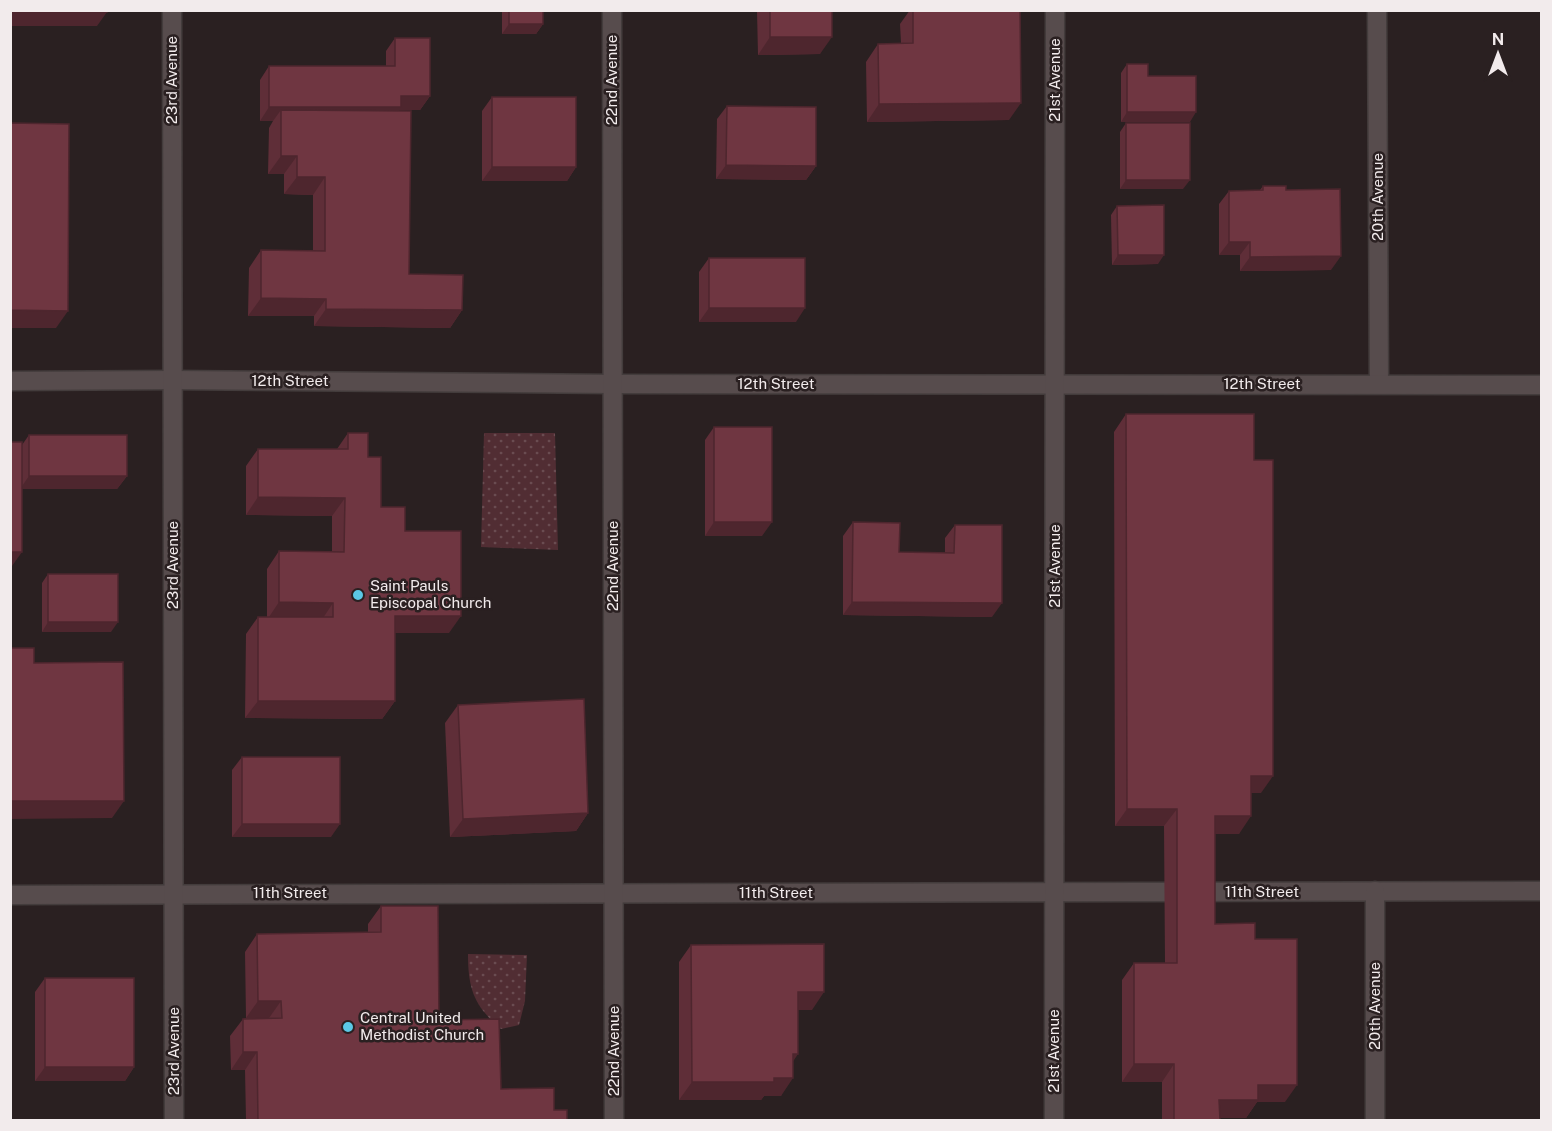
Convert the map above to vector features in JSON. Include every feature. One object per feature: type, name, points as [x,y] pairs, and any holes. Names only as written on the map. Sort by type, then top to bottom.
[{"type":"street","name":"23rd Avenue","points":[[172,10],[174,1120]]},
{"type":"street","name":"22nd Avenue","points":[[612,10],[614,1120]]},
{"type":"street","name":"21st Avenue","points":[[1054,1120],[1055,10]]},
{"type":"street","name":"20th Avenue","points":[[1377,10],[1379,384]]},
{"type":"street","name":"12th Street","points":[[10,381],[1542,385]]},
{"type":"street","name":"20th Avenue","points":[[1375,891],[1375,1120]]},
{"type":"street","name":"11th Street","points":[[10,895],[1542,891]]},
{"type":"shaded area","points":[[484,433],[555,433],[558,550],[481,547]]},
{"type":"shaded area","points":[[468,954],[527,955],[525,1001],[519,1025],[501,1029],[484,1012],[471,987]]},
{"type":"building","points":[[10,10],[107,10],[107,12],[10,12]]},
{"type":"building","points":[[509,10],[543,10],[543,24],[509,24]]},
{"type":"building","points":[[770,10],[832,10],[832,37],[770,37]]},
{"type":"building","points":[[913,10],[1020,10],[1021,103],[879,104],[878,44],[913,43]]},
{"type":"building","points":[[395,38],[430,38],[430,96],[401,96],[401,107],[269,107],[269,66],[395,66]]},
{"type":"building","points":[[1127,64],[1148,64],[1148,76],[1196,76],[1196,112],[1127,112]]},
{"type":"building","points":[[492,97],[576,97],[576,167],[492,167]]},
{"type":"building","points":[[727,106],[816,107],[816,166],[726,165]]},
{"type":"building","points":[[281,110],[411,111],[409,274],[463,275],[462,310],[326,309],[326,299],[261,298],[261,250],[325,251],[325,177],[297,177],[297,156],[281,156]]},
{"type":"building","points":[[10,123],[69,124],[68,311],[10,310]]},
{"type":"building","points":[[1126,123],[1190,123],[1190,180],[1126,180]]},
{"type":"building","points":[[1263,186],[1286,186],[1286,190],[1340,189],[1341,256],[1250,257],[1250,242],[1229,242],[1229,191],[1263,190]]},
{"type":"building","points":[[1164,205],[1164,255],[1118,255],[1117,206]]},
{"type":"building","points":[[709,258],[805,258],[805,308],[709,308]]},
{"type":"building","points":[[1126,414],[1254,414],[1254,460],[1273,460],[1273,776],[1251,776],[1251,816],[1215,816],[1215,924],[1255,923],[1255,939],[1297,939],[1297,1085],[1258,1085],[1258,1100],[1219,1100],[1220,1120],[1174,1120],[1174,1064],[1134,1064],[1134,963],[1177,963],[1177,809],[1127,809]]},
{"type":"building","points":[[714,427],[772,427],[772,522],[714,522]]},
{"type":"building","name":"Saint Pauls Episcopal Church","points":[[348,433],[368,433],[368,457],[381,457],[381,507],[405,507],[405,531],[461,531],[461,616],[395,616],[395,701],[258,701],[258,617],[333,617],[333,603],[279,602],[279,551],[344,552],[345,498],[258,497],[258,449],[348,449]]},
{"type":"building","points":[[29,435],[127,435],[127,476],[29,476]]},
{"type":"building","points":[[10,442],[22,442],[22,552],[10,552]]},
{"type":"building","points":[[853,522],[900,523],[899,552],[954,553],[955,525],[1002,525],[1002,603],[852,602]]},
{"type":"building","points":[[48,574],[118,574],[118,622],[48,622]]},
{"type":"building","points":[[10,648],[34,648],[34,663],[123,662],[124,801],[10,801]]},
{"type":"building","points":[[584,699],[588,813],[463,819],[458,705]]},
{"type":"building","points":[[242,757],[340,757],[340,824],[242,824]]},
{"type":"building","name":"Central United Methodist Church","points":[[381,906],[438,906],[439,1020],[499,1019],[501,1089],[554,1088],[554,1110],[567,1110],[567,1120],[258,1120],[257,1052],[243,1052],[243,1019],[282,1018],[281,1001],[258,1001],[257,934],[381,932]]},
{"type":"building","points":[[824,944],[824,992],[798,992],[798,1054],[793,1054],[793,1078],[774,1078],[774,1082],[692,1082],[691,945]]},
{"type":"building","points":[[45,978],[134,978],[134,1067],[45,1067]]},
{"type":"place","name":"Saint Pauls Episcopal Church","points":[[358,595]]},
{"type":"place","name":"Central United Methodist Church","points":[[348,1027]]}]
